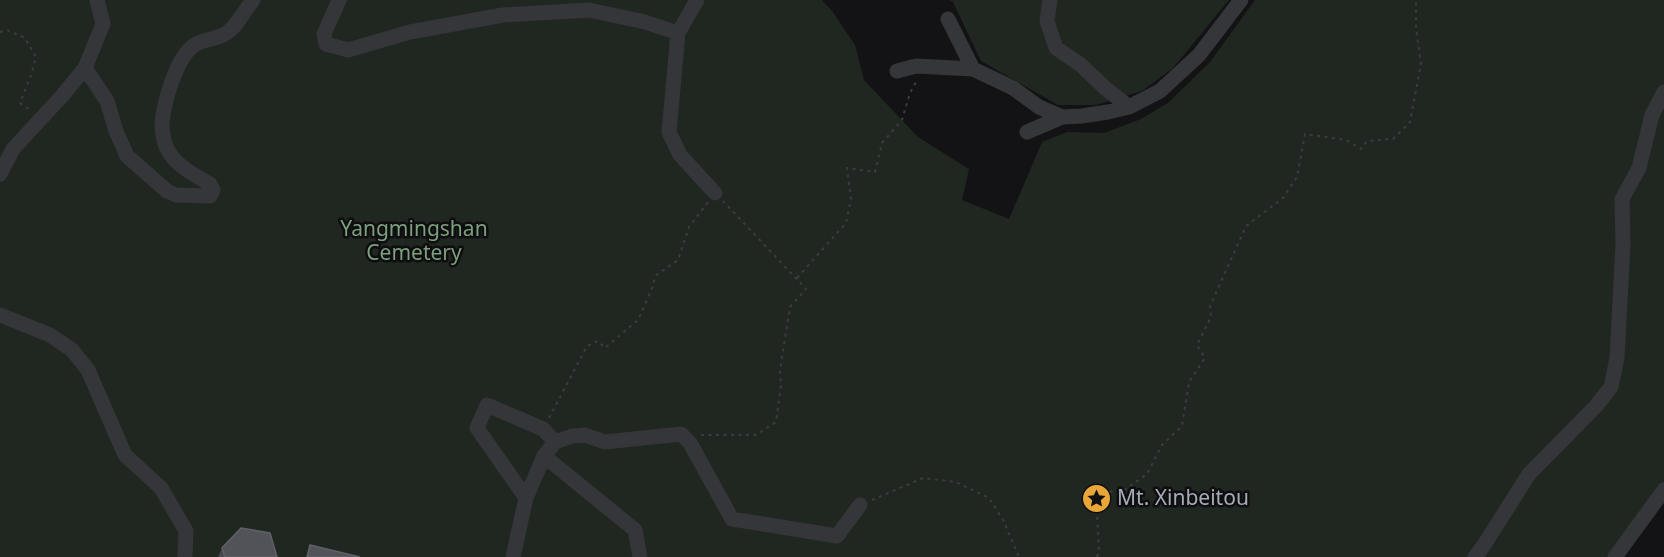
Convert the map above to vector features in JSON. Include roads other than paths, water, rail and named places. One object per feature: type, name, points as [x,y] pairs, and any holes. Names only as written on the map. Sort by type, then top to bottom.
[{"type":"street","points":[[0,174],[13,148],[85,68],[103,24],[97,0]]},
{"type":"street","points":[[85,68],[107,101],[127,156],[167,191],[176,195],[210,196],[213,190],[210,184],[176,162],[169,152],[163,139],[162,124],[165,106],[174,76],[191,47],[225,34],[253,0]]},
{"type":"street","points":[[339,0],[324,34],[326,44],[348,51],[410,32],[503,15],[536,12],[589,10],[645,22],[678,33]]},
{"type":"street","points":[[697,0],[678,33],[669,132],[680,155],[716,193]]},
{"type":"street","points":[[1050,0],[1047,21],[1056,48],[1081,65],[1105,88],[1129,106]]},
{"type":"street","points":[[1027,132],[1062,117],[1100,114],[1129,106],[1160,92],[1199,55],[1241,0]]},
{"type":"street","points":[[948,19],[973,69]]},
{"type":"street","points":[[897,71],[916,66],[973,69],[1013,88],[1039,107],[1062,117]]},
{"type":"street","points":[[1475,557],[1529,474],[1596,406],[1611,387],[1617,358],[1623,244],[1622,199],[1639,168],[1652,115],[1664,92]]},
{"type":"street","points":[[0,315],[50,335],[72,350],[88,370],[125,455],[161,488],[186,531],[185,557]]},
{"type":"street","points":[[526,498],[477,428],[487,405],[543,429],[555,442]]},
{"type":"street","points":[[513,557],[526,498],[544,456],[555,442],[572,436],[585,435],[605,442],[681,434],[690,443],[732,519],[837,536],[860,505]]},
{"type":"street","points":[[544,456],[635,530],[640,557]]},
{"type":"street","points":[[1615,557],[1664,490]]},
{"type":"place","name":"Mt. Xinbeitou","points":[[1096,498]]},
{"type":"park label","name":"Yangmingshan Cemetery","points":[[414,241]]}]
